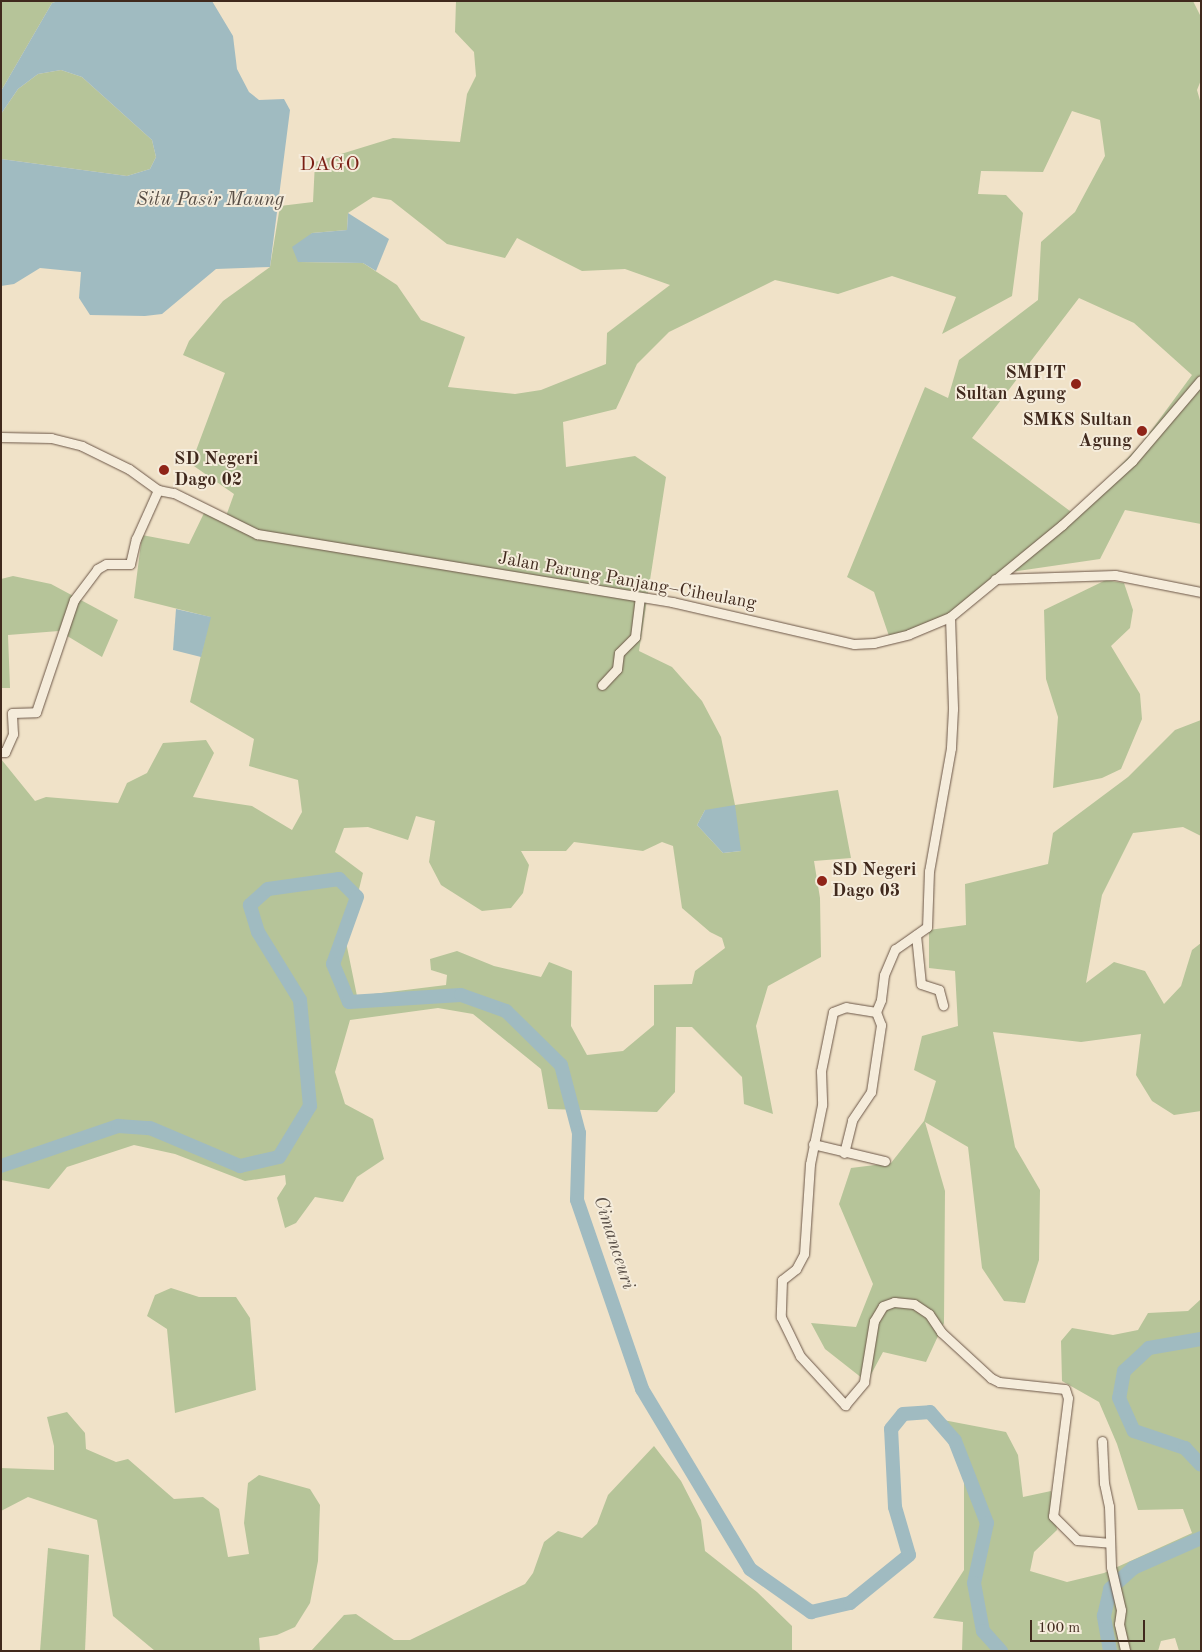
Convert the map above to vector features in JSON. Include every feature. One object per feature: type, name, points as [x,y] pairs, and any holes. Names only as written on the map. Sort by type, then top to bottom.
[{"type":"street","name":"Jalan Parung Panjang–Ciheulang","points":[[1,437],[51,438],[82,446],[130,469],[158,490],[174,493],[257,534],[672,602],[854,644],[874,643],[909,634],[950,617],[1062,525],[1132,461],[1201,380]]},
{"type":"street","points":[[1,752],[5,752],[13,734],[12,714],[36,712],[74,600],[97,569],[106,564],[130,564],[136,539],[158,490]]},
{"type":"street","points":[[995,579],[1116,576],[1201,592]]},
{"type":"street","points":[[602,685],[617,669],[619,654],[635,637],[640,598]]},
{"type":"street","points":[[844,1153],[852,1120],[871,1092],[881,1024],[876,1012],[891,957],[895,949],[927,927],[929,870],[950,748],[953,709],[950,617]]},
{"type":"street","points":[[916,935],[921,984],[939,990],[943,1006]]},
{"type":"street","points":[[876,1012],[846,1007],[833,1012],[821,1071],[822,1105],[813,1144],[804,1254],[796,1269],[782,1280],[781,1317],[800,1356],[839,1401],[849,1404],[864,1382],[874,1322],[883,1306],[905,1302],[929,1314],[941,1332],[991,1378],[999,1382],[1065,1389],[1068,1398],[1053,1516],[1077,1540],[1110,1543]]},
{"type":"street","points":[[813,1144],[844,1153],[885,1161]]},
{"type":"street","points":[[1102,1441],[1111,1566],[1121,1610],[1119,1624],[1125,1651]]},
{"type":"green space","points":[[1,1],[58,1],[52,3],[1,91]]},
{"type":"green space","points":[[456,1],[1193,1],[1201,17],[1201,80],[1197,90],[1201,104],[1201,524],[1125,510],[1100,559],[1004,573],[953,616],[890,639],[874,592],[847,577],[925,387],[948,398],[959,360],[1038,300],[1041,242],[1075,212],[1105,156],[1100,120],[1072,111],[1043,172],[981,171],[978,194],[1006,195],[1023,213],[1012,296],[942,334],[956,297],[892,276],[838,294],[775,280],[669,332],[637,364],[616,409],[563,422],[566,467],[635,456],[666,477],[639,651],[672,667],[702,701],[721,737],[735,805],[838,790],[851,858],[814,861],[820,898],[821,957],[768,986],[756,1026],[773,1114],[744,1104],[742,1077],[692,1027],[676,1027],[675,1092],[657,1112],[548,1109],[541,1069],[473,1014],[438,1008],[350,1020],[335,1072],[345,1104],[373,1119],[384,1159],[357,1177],[343,1202],[315,1197],[296,1223],[285,1228],[277,1198],[286,1184],[285,1175],[245,1181],[175,1154],[134,1145],[67,1167],[49,1189],[1,1180],[1,759],[35,801],[46,797],[118,803],[127,783],[147,773],[163,743],[206,740],[214,753],[193,797],[252,806],[292,830],[302,812],[298,780],[249,766],[254,739],[190,702],[210,617],[134,598],[142,535],[189,544],[205,511],[225,519],[234,494],[191,464],[225,373],[183,355],[189,341],[223,301],[270,267],[280,206],[313,202],[315,162],[393,138],[460,142],[467,94],[476,76],[474,52],[455,32]],"holes":[[[373,197],[391,200],[447,244],[505,258],[517,238],[582,271],[625,269],[670,285],[607,333],[606,364],[541,390],[515,394],[448,387],[465,337],[421,320],[397,285],[363,263],[299,262],[312,233],[347,230],[348,213]],[[1079,298],[1134,323],[1192,375],[1142,443],[1074,514],[972,438]],[[705,810],[741,851],[723,853],[697,825]],[[416,816],[435,821],[429,862],[441,885],[482,911],[511,908],[523,893],[529,865],[521,851],[566,851],[574,842],[643,851],[662,842],[673,846],[682,908],[710,932],[722,938],[725,948],[695,971],[692,984],[654,985],[654,1025],[623,1051],[587,1055],[571,1026],[572,971],[549,962],[541,977],[494,966],[457,951],[430,959],[431,970],[447,975],[446,985],[357,996],[346,942],[363,873],[335,852],[344,828],[368,827],[408,840]]]},
{"type":"green space","points":[[61,70],[82,77],[152,140],[156,157],[150,169],[127,176],[1,159],[1,114],[18,89],[38,74]]},
{"type":"green space","points":[[13,576],[51,584],[118,620],[102,657],[59,631],[8,635],[10,688],[1,688],[1,579]]},
{"type":"green space","points":[[1106,580],[1124,583],[1133,610],[1130,628],[1111,646],[1140,694],[1142,719],[1121,769],[1102,778],[1053,788],[1058,717],[1046,679],[1044,610]]},
{"type":"green space","points":[[1201,720],[1201,836],[1183,827],[1133,833],[1102,895],[1086,983],[1114,962],[1145,971],[1164,1004],[1181,986],[1192,950],[1201,943],[1201,1111],[1174,1115],[1152,1101],[1136,1075],[1141,1034],[1081,1042],[993,1032],[1015,1147],[1040,1190],[1039,1260],[1025,1303],[1004,1301],[982,1268],[968,1147],[925,1122],[945,1191],[944,1323],[926,1362],[883,1352],[867,1382],[825,1349],[811,1323],[856,1327],[873,1284],[839,1204],[851,1168],[891,1163],[924,1121],[936,1081],[914,1070],[922,1036],[958,1026],[955,971],[929,968],[929,930],[966,925],[965,884],[1048,864],[1053,833],[1128,777],[1175,730]]},
{"type":"green space","points":[[171,1288],[199,1297],[236,1297],[250,1318],[256,1390],[175,1413],[167,1329],[147,1316],[155,1295]]},
{"type":"green space","points":[[1201,1299],[1201,1651],[1179,1651],[1175,1638],[1161,1641],[1158,1651],[962,1651],[963,1622],[933,1618],[964,1570],[964,1477],[938,1419],[1006,1432],[1018,1455],[1023,1497],[1051,1491],[1057,1530],[1034,1552],[1030,1571],[1067,1582],[1104,1573],[1192,1533],[1183,1509],[1138,1510],[1117,1444],[1099,1402],[1062,1381],[1061,1341],[1072,1328],[1113,1335],[1138,1330],[1148,1313],[1188,1311]]},
{"type":"green space","points":[[67,1412],[85,1433],[86,1449],[116,1462],[128,1459],[174,1499],[203,1497],[219,1509],[228,1557],[249,1554],[244,1523],[248,1483],[259,1475],[310,1489],[320,1505],[318,1561],[310,1603],[295,1627],[277,1635],[259,1638],[260,1651],[155,1651],[113,1616],[97,1520],[28,1497],[1,1511],[1,1468],[54,1470],[54,1446],[47,1417]]},
{"type":"green space","points":[[654,1446],[681,1481],[701,1520],[705,1551],[757,1592],[792,1626],[792,1651],[311,1651],[344,1615],[356,1614],[394,1640],[410,1640],[525,1584],[533,1573],[544,1542],[558,1531],[582,1538],[597,1524],[608,1495]]},
{"type":"green space","points":[[48,1548],[89,1555],[85,1651],[40,1651]]},
{"type":"water","name":"Situ Pasir Maung","points":[[58,1],[212,1],[233,36],[237,69],[249,92],[259,100],[284,99],[290,110],[270,267],[216,269],[162,314],[145,316],[90,315],[79,298],[81,272],[40,268],[14,284],[1,286],[1,159],[127,176],[150,169],[156,157],[152,140],[82,77],[61,70],[38,74],[18,89],[1,114],[1,91],[52,3]]},
{"type":"water","points":[[348,213],[389,239],[376,271],[363,263],[298,262],[292,247],[312,233],[347,230]]},
{"type":"water","points":[[176,609],[211,617],[201,657],[173,650]]},
{"type":"water","points":[[735,805],[741,851],[723,853],[697,825],[705,810]]},
{"type":"waterway","name":"Cimanceuri","points":[[1,1166],[118,1126],[150,1128],[240,1166],[279,1157],[310,1106],[300,1000],[258,932],[250,905],[268,889],[339,879],[357,897],[333,964],[349,1002],[461,995],[506,1011],[561,1065],[579,1133],[577,1200],[642,1389],[750,1569],[811,1612],[850,1603],[909,1555],[895,1507],[891,1429],[903,1414],[930,1412],[955,1441],[987,1523],[974,1583],[983,1631],[1001,1651]]},
{"type":"waterway","name":"Cimanceuri","points":[[1201,1339],[1149,1348],[1124,1371],[1119,1398],[1134,1431],[1185,1448],[1201,1465]]},
{"type":"waterway","name":"Cimanceuri","points":[[1110,1651],[1104,1616],[1110,1589],[1133,1568],[1201,1538]]},
{"type":"place","name":"SMPIT Sultan Agung","points":[[1076,384]]},
{"type":"place","name":"SMKS Sultan Agung","points":[[1142,431]]},
{"type":"place","name":"SD Negeri Dago 02","points":[[164,470]]},
{"type":"place","name":"SD Negeri Dago 03","points":[[822,881]]},
{"type":"district","name":"DAGO","points":[[330,165]]}]
